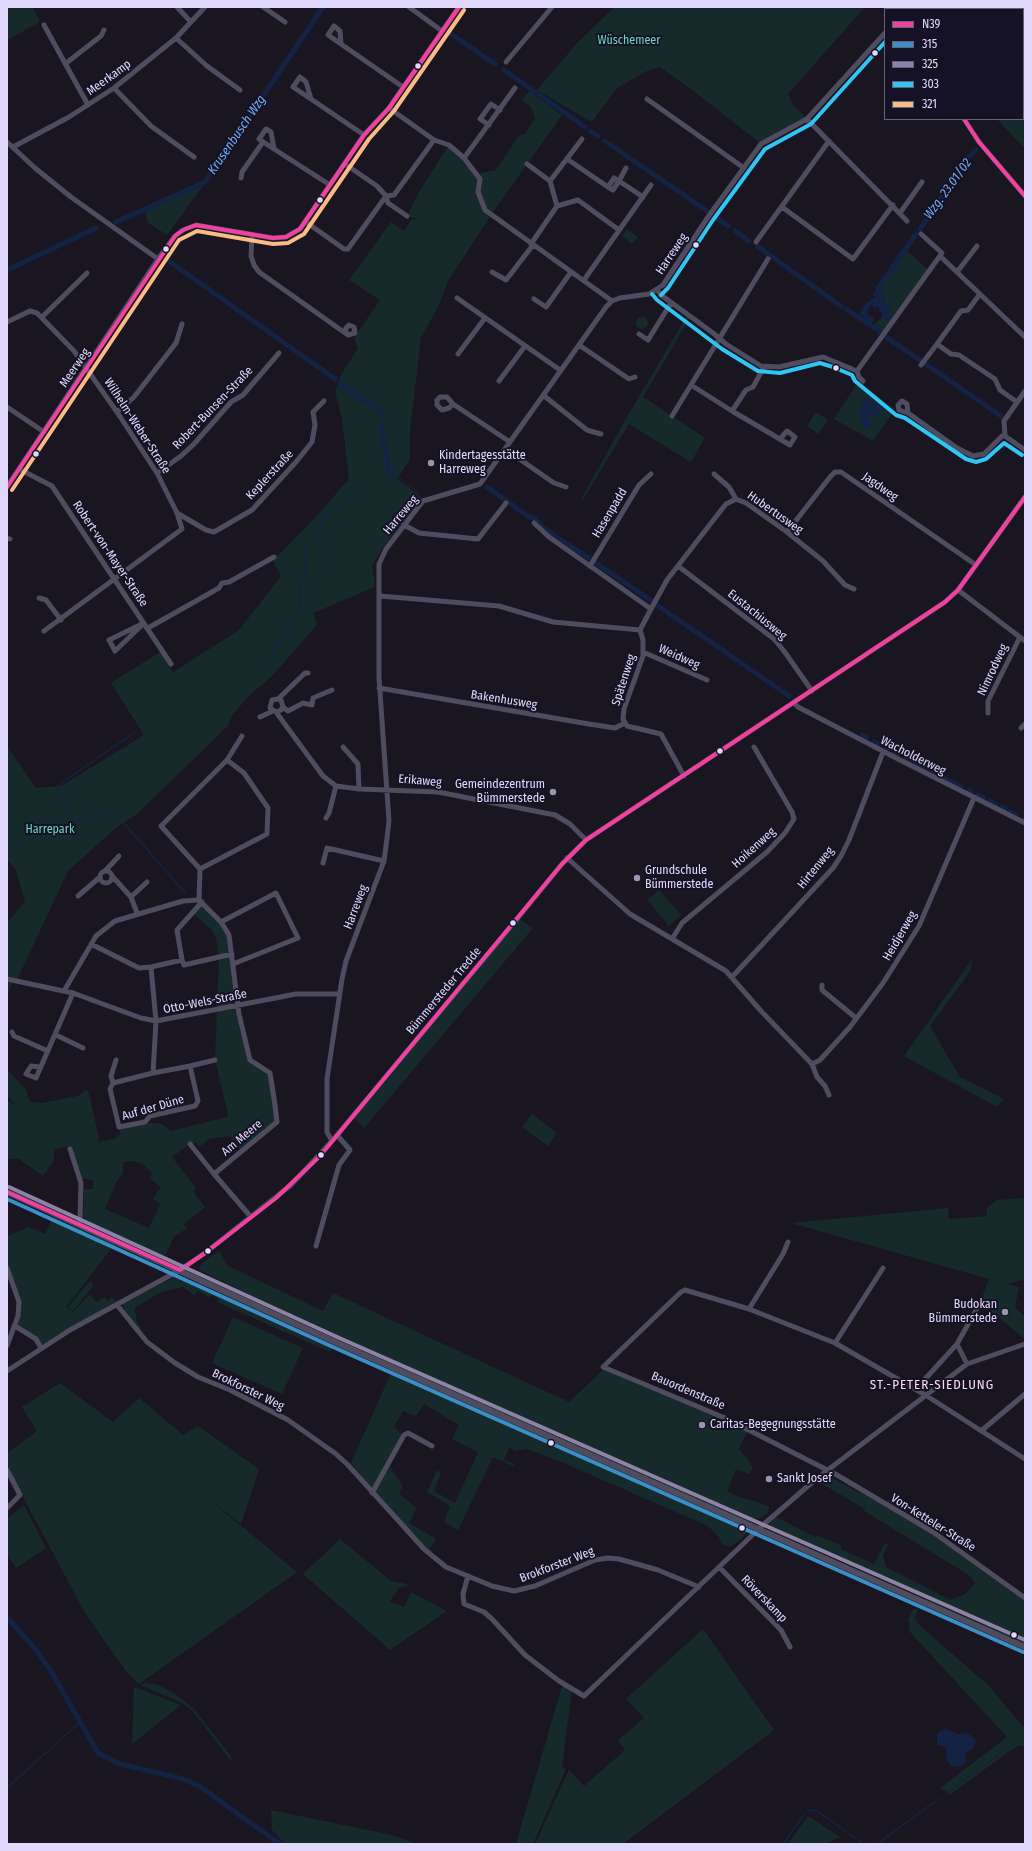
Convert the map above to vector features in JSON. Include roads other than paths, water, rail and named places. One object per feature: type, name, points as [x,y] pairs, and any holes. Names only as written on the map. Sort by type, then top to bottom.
[{"type":"street","points":[[177,7],[191,22]]},
{"type":"street","name":"Meerkamp","points":[[13,147],[69,118],[114,88],[176,38],[205,7]]},
{"type":"street","points":[[263,7],[285,22]]},
{"type":"street","points":[[409,7],[442,31]]},
{"type":"street","name":"Meerweg","points":[[7,487],[158,258],[175,236],[189,227],[201,225],[273,238],[286,237],[296,232],[306,222],[364,135],[389,108],[460,7]]},
{"type":"street","points":[[506,62],[552,7]]},
{"type":"street","points":[[44,25],[88,105]]},
{"type":"street","points":[[65,64],[101,36],[104,30]]},
{"type":"street","name":"Harreweg","points":[[340,994],[346,961],[384,861],[389,821],[379,688],[379,564],[386,549],[423,501],[480,484],[560,370],[612,301],[620,298],[649,294],[663,285],[708,217],[761,144],[806,119],[884,34]]},
{"type":"street","points":[[176,38],[207,66],[240,90]]},
{"type":"street","points":[[341,44],[403,87]]},
{"type":"street","points":[[114,88],[151,126],[194,157]]},
{"type":"street","points":[[464,158],[515,88]]},
{"type":"street","points":[[311,98],[364,135]]},
{"type":"street","points":[[647,99],[744,168]]},
{"type":"street","points":[[489,125],[480,119],[491,104],[500,110]]},
{"type":"street","points":[[389,108],[434,140],[449,146],[464,158],[480,179],[478,192],[485,210],[612,301]]},
{"type":"street","points":[[806,119],[893,205],[907,221]]},
{"type":"street","points":[[965,120],[979,142],[1025,196]]},
{"type":"street","points":[[274,149],[271,132],[266,129],[259,139],[263,142],[330,185]]},
{"type":"street","points":[[550,181],[582,139]]},
{"type":"street","points":[[306,222],[344,249],[348,249],[386,196],[394,195],[434,140]]},
{"type":"street","points":[[756,242],[829,141]]},
{"type":"street","points":[[7,142],[34,168],[71,197],[158,258]]},
{"type":"street","points":[[241,178],[242,172],[263,142]]},
{"type":"street","points":[[567,159],[608,186],[614,178],[642,196]]},
{"type":"street","points":[[345,164],[377,186],[386,196],[388,203],[407,216]]},
{"type":"street","points":[[527,164],[550,181],[558,206]]},
{"type":"street","points":[[620,181],[626,168]]},
{"type":"street","points":[[900,213],[922,182]]},
{"type":"street","points":[[584,280],[651,185]]},
{"type":"street","points":[[492,272],[506,280],[558,206],[578,200],[619,230]]},
{"type":"street","points":[[782,207],[853,259],[893,205]]},
{"type":"street","points":[[857,371],[942,253],[921,234]]},
{"type":"street","points":[[252,235],[251,256],[254,265],[259,272],[346,333]]},
{"type":"street","points":[[957,272],[977,246]]},
{"type":"street","points":[[940,256],[1025,337]]},
{"type":"street","points":[[672,416],[768,259]]},
{"type":"street","points":[[534,299],[546,307],[571,272]]},
{"type":"street","points":[[7,322],[30,312],[42,317],[87,273]]},
{"type":"street","points":[[657,290],[745,358],[764,367],[779,367],[823,357],[857,371],[859,377],[863,381]]},
{"type":"street","points":[[921,365],[961,310],[968,310],[980,294]]},
{"type":"street","points":[[457,298],[560,370]]},
{"type":"street","points":[[639,334],[648,340],[672,303]]},
{"type":"street","name":"Wilhelm-Weber-Straße","points":[[42,317],[87,367],[157,472],[177,513],[182,529]]},
{"type":"street","points":[[458,354],[485,318]]},
{"type":"street","points":[[117,412],[134,397],[176,343],[182,324]]},
{"type":"street","points":[[937,344],[951,354],[959,355],[995,379],[1000,390],[1018,402]]},
{"type":"street","points":[[579,345],[629,379],[635,377]]},
{"type":"street","points":[[498,381],[525,346]]},
{"type":"street","name":"Robert-Bunsen-Straße","points":[[157,472],[181,456],[194,444],[231,402],[243,395],[279,353]]},
{"type":"street","points":[[732,411],[746,390],[753,387],[764,367]]},
{"type":"street","points":[[691,385],[780,439]]},
{"type":"street","points":[[1005,436],[1004,421],[1025,391]]},
{"type":"street","points":[[543,395],[587,430],[601,434]]},
{"type":"street","name":"Keplerstraße","points":[[177,513],[206,530],[214,532],[252,510],[296,462],[312,442],[315,425],[313,412],[324,401]]},
{"type":"street","points":[[453,404],[510,442]]},
{"type":"street","points":[[7,407],[44,432]]},
{"type":"street","points":[[908,413],[957,448],[973,456],[984,454],[999,438],[1005,436]]},
{"type":"street","points":[[1005,436],[1025,450]]},
{"type":"street","points":[[505,449],[554,483],[566,487]]},
{"type":"street","name":"Robert-von-Mayer-Straße","points":[[19,469],[52,486],[171,664]]},
{"type":"street","name":"Jagdweg","points":[[787,532],[830,477],[835,472],[841,472],[976,566]]},
{"type":"street","name":"Hasenpadd","points":[[590,566],[639,485],[651,474]]},
{"type":"street","points":[[714,474],[729,487],[736,499]]},
{"type":"street","name":"Bümmersteder Tredde","points":[[7,1371],[41,1348],[180,1270],[251,1217],[290,1185],[332,1141],[567,858],[586,840],[935,609],[958,590],[1025,497]]},
{"type":"street","name":"Hubertusweg","points":[[651,609],[678,566],[726,504],[736,499],[746,503],[787,532],[823,561],[845,584],[854,589]]},
{"type":"street","points":[[404,524],[419,532],[478,539],[506,503]]},
{"type":"street","points":[[44,631],[61,620],[182,529],[193,523]]},
{"type":"street","points":[[380,596],[499,606],[553,622],[640,630],[651,609],[549,537],[534,523]]},
{"type":"street","points":[[146,625],[115,651],[109,640],[146,625],[219,588],[222,583],[229,582],[274,557]]},
{"type":"street","name":"Eustachiusweg","points":[[678,566],[774,639],[812,690]]},
{"type":"street","points":[[958,590],[1023,639]]},
{"type":"street","points":[[39,598],[46,600],[61,620]]},
{"type":"street","name":"Spätenweg","points":[[640,630],[643,652],[624,709],[624,723],[633,728],[661,734],[684,776]]},
{"type":"street","name":"Nimrodweg","points":[[988,713],[988,701],[1023,639]]},
{"type":"street","name":"Weidweg","points":[[643,652],[707,680]]},
{"type":"street","points":[[308,672],[305,673],[278,699],[272,700],[270,704],[323,776],[336,786],[330,813],[326,818]]},
{"type":"street","name":"Bakenhusweg","points":[[379,688],[615,728],[624,723]]},
{"type":"street","points":[[278,699],[281,700],[283,707],[288,711],[303,703],[312,705],[313,698],[332,690]]},
{"type":"street","name":"Wacholderweg","points":[[794,703],[798,707],[883,752],[1025,823]]},
{"type":"street","points":[[260,717],[283,707]]},
{"type":"street","points":[[232,954],[184,965],[177,930],[200,901],[200,869],[161,826],[227,760],[242,736]]},
{"type":"street","name":"Hoikenweg","points":[[672,939],[682,923],[767,852],[785,833],[794,819],[792,812],[754,746]]},
{"type":"street","points":[[343,747],[358,764],[359,789]]},
{"type":"street","name":"Hirtenweg","points":[[732,977],[833,868],[849,840],[883,752]]},
{"type":"street","points":[[200,869],[267,834],[268,808],[244,773],[227,760]]},
{"type":"street","name":"Erikaweg","points":[[336,786],[359,789],[438,792],[555,815],[570,824],[586,840]]},
{"type":"street","name":"Heidjerweg","points":[[812,1064],[820,1060],[856,1018],[883,983],[919,926],[974,798]]},
{"type":"street","points":[[323,863],[327,848],[384,861]]},
{"type":"street","points":[[78,896],[100,877],[102,872],[105,871],[119,856]]},
{"type":"street","points":[[567,858],[625,910],[718,966],[732,977],[761,1011],[812,1064],[817,1077],[825,1086],[829,1095]]},
{"type":"street","points":[[105,871],[109,872],[131,897],[136,913]]},
{"type":"street","points":[[100,877],[101,881],[107,883],[110,881],[112,876]]},
{"type":"street","points":[[131,897],[147,882]]},
{"type":"street","points":[[221,922],[276,892],[298,938],[233,964]]},
{"type":"street","points":[[64,991],[91,944],[108,925],[136,913],[183,901],[200,901],[221,922],[229,935],[238,1006]]},
{"type":"street","points":[[91,944],[139,968],[151,967],[182,960]]},
{"type":"street","points":[[151,967],[156,1021],[152,1073]]},
{"type":"street","name":"Otto-Wels-Straße","points":[[7,978],[73,993],[141,1018],[156,1021],[296,994],[340,994]]},
{"type":"street","points":[[822,985],[822,990],[856,1018]]},
{"type":"street","points":[[40,1067],[56,1035],[73,993]]},
{"type":"street","points":[[332,1141],[327,1132],[326,1094],[340,994]]},
{"type":"street","name":"Am Meere","points":[[214,1174],[276,1122],[270,1073],[250,1060],[238,1006]]},
{"type":"street","points":[[12,1032],[14,1036],[48,1051]]},
{"type":"street","points":[[56,1035],[83,1048]]},
{"type":"street","name":"Auf der Düne","points":[[116,1060],[111,1076],[113,1083],[110,1089],[119,1127],[146,1122],[150,1116],[195,1106],[198,1101],[190,1066]]},
{"type":"street","points":[[113,1083],[152,1073],[216,1060]]},
{"type":"street","points":[[316,1246],[339,1165],[350,1150],[337,1135]]},
{"type":"street","points":[[190,1144],[251,1217]]},
{"type":"street","points":[[70,1149],[81,1183],[80,1219],[78,1225]]},
{"type":"street","points":[[7,1192],[335,1342],[1025,1647]]},
{"type":"street","points":[[788,1242],[783,1254],[749,1308],[835,1343],[927,1396],[1025,1459]]},
{"type":"street","points":[[7,1268],[19,1302],[18,1316],[7,1346]]},
{"type":"street","points":[[835,1343],[883,1268]]},
{"type":"street","name":"Bauordenstraße","points":[[749,1308],[686,1290],[681,1292],[603,1367],[725,1418],[780,1445],[827,1471]]},
{"type":"street","points":[[916,1390],[957,1344],[980,1303]]},
{"type":"street","name":"Brokforster Weg","points":[[117,1305],[147,1342],[175,1363],[198,1377],[230,1390],[288,1420],[344,1461],[430,1555],[446,1566],[505,1590],[521,1591],[595,1560],[608,1558],[619,1559],[658,1570],[699,1587]]},
{"type":"street","points":[[15,1326],[36,1339],[41,1348]]},
{"type":"street","points":[[957,1344],[967,1364]]},
{"type":"street","points":[[468,1576],[463,1594],[464,1604],[484,1612],[525,1656],[559,1681],[584,1696],[785,1505],[827,1471],[967,1364],[1025,1344]]},
{"type":"street","points":[[981,1431],[1025,1394]]},
{"type":"street","points":[[372,1493],[406,1433],[404,1426]]},
{"type":"street","points":[[406,1433],[432,1446]]},
{"type":"street","points":[[7,1470],[20,1495],[7,1508]]},
{"type":"street","name":"Von-Ketteler-Straße","points":[[827,1471],[933,1532],[1025,1598]]},
{"type":"street","name":"Röverskamp","points":[[720,1568],[780,1630],[790,1647]]},
{"type":"water","points":[[879,285],[883,292],[885,304],[889,306],[891,317],[888,320],[882,321],[881,311],[877,306],[875,309],[872,305],[870,305],[867,314],[874,318],[872,323],[869,324],[866,322],[864,316],[860,316],[859,314],[866,303],[876,297],[872,295]]},
{"type":"water","points":[[866,398],[881,405],[883,410],[879,414],[871,415],[868,420],[872,424],[867,429],[861,423],[858,412],[864,401],[863,399]]},
{"type":"water","points":[[946,1729],[959,1734],[967,1733],[975,1739],[974,1748],[966,1753],[965,1764],[958,1767],[951,1766],[948,1762],[945,1747],[937,1745],[937,1733]]},
{"type":"waterway","name":"Krusenbusch Wzg","points":[[116,222],[205,182],[323,7]]},
{"type":"waterway","points":[[451,34],[495,64]]},
{"type":"waterway","points":[[504,70],[585,127]]},
{"type":"waterway","points":[[590,131],[598,136]]},
{"type":"waterway","points":[[605,141],[707,211]]},
{"type":"waterway","name":"Wzg. 23.01/02","points":[[920,229],[969,157],[976,150]]},
{"type":"waterway","points":[[718,219],[728,226]]},
{"type":"waterway","name":"Krusenbusch Wzg","points":[[7,270],[96,228]]},
{"type":"waterway","points":[[735,231],[749,241]]},
{"type":"waterway","name":"Wzg. 23.01/02","points":[[879,291],[878,288],[916,234]]},
{"type":"waterway","points":[[758,247],[841,306]]},
{"type":"waterway","points":[[166,259],[335,379]]},
{"type":"waterway","points":[[846,309],[879,331]]},
{"type":"waterway","points":[[886,337],[920,360]]},
{"type":"waterway","points":[[927,365],[1001,416]]},
{"type":"waterway","points":[[340,384],[382,413]]},
{"type":"waterway","points":[[380,422],[389,469],[393,474]]},
{"type":"waterway","points":[[397,477],[419,493]]},
{"type":"waterway","points":[[487,487],[529,517],[536,519],[542,527],[554,535]]},
{"type":"waterway","points":[[318,538],[324,518],[360,489]]},
{"type":"waterway","points":[[558,538],[589,558]]},
{"type":"waterway","points":[[269,660],[301,611],[299,587],[306,578],[304,547]]},
{"type":"waterway","points":[[596,563],[652,601]]},
{"type":"waterway","points":[[657,605],[789,696]]},
{"type":"waterway","points":[[75,821],[56,787],[135,732]]},
{"type":"waterway","points":[[862,735],[867,738]]},
{"type":"waterway","points":[[874,742],[878,744]]},
{"type":"waterway","points":[[905,758],[961,787]]},
{"type":"waterway","points":[[978,795],[984,798]]},
{"type":"waterway","points":[[990,801],[996,805]]},
{"type":"waterway","points":[[7,842],[15,845],[106,810],[115,814]]},
{"type":"waterway","points":[[1010,812],[1016,815]]},
{"type":"waterway","points":[[124,823],[186,894]]},
{"type":"waterway","points":[[7,1617],[37,1651],[51,1671],[98,1753],[117,1763],[183,1779],[199,1786],[280,1844]]},
{"type":"waterway","points":[[7,1788],[78,1724]]},
{"type":"waterway","points":[[946,1794],[1014,1743]]},
{"type":"waterway","points":[[877,1844],[940,1798]]},
{"type":"waterway","points":[[807,1811],[816,1810],[863,1844]]},
{"type":"waterway","points":[[783,1844],[804,1815]]},
{"type":"place","name":"Kindertagesstätte Harreweg","points":[[431,463]]},
{"type":"place","name":"Gemeindezentrum Bümmerstede","points":[[553,792]]},
{"type":"place","name":"Grundschule Bümmerstede","points":[[637,878]]},
{"type":"place","name":"Budokan Bümmerstede","points":[[1005,1312]]},
{"type":"place","name":"Caritas-Begegnungsstätte","points":[[702,1425]]},
{"type":"place","name":"Sankt Josef","points":[[769,1479]]},
{"type":"district","name":"ST.-PETER-SIEDLUNG","points":[[932,1385]]},
{"type":"park label","name":"Wüschemeer","points":[[629,41]]},
{"type":"park label","name":"Harrepark","points":[[50,830]]}]
